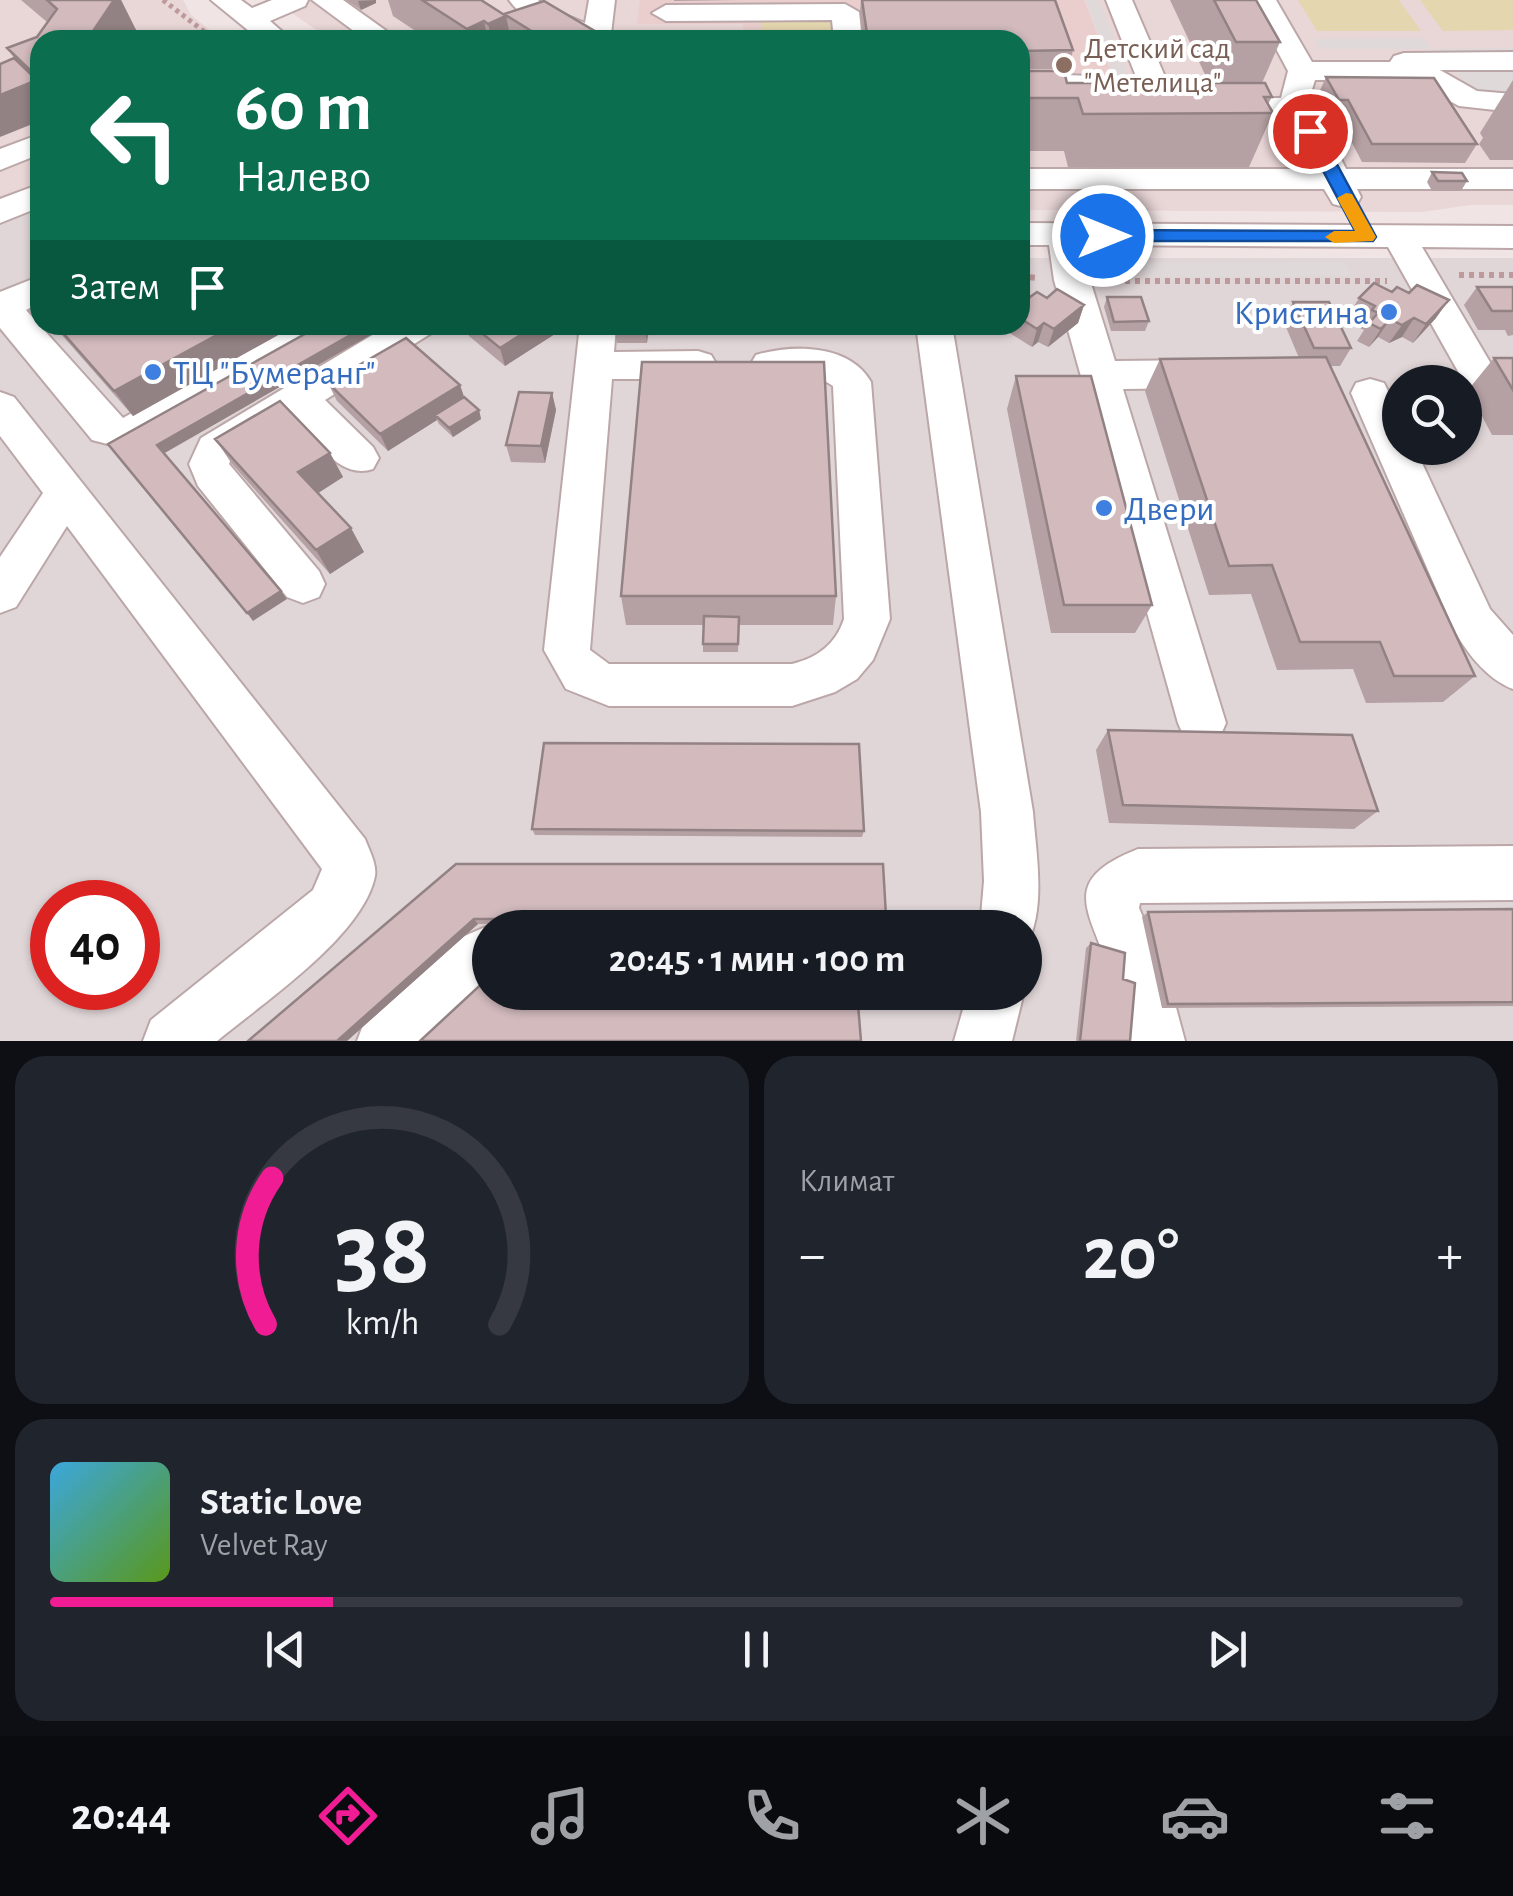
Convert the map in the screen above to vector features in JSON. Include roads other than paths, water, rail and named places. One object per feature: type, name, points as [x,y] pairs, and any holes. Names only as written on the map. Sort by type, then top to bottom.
[{"type":"street","points":[[224,0],[265,30]]},
{"type":"street","points":[[250,19],[296,0]]},
{"type":"street","points":[[326,0],[370,30]]},
{"type":"street","points":[[522,0],[536,12],[579,30]]},
{"type":"street","points":[[600,30],[602,0]]},
{"type":"street","points":[[1119,0],[1163,107]]},
{"type":"street","points":[[1264,0],[1301,66],[1295,96],[1298,107],[1336,178],[1383,237],[1422,277],[1473,365]]},
{"type":"street","points":[[723,30],[744,12]]},
{"type":"street","points":[[666,13],[845,12],[847,30]]},
{"type":"street","points":[[1301,66],[1513,61]]},
{"type":"street","points":[[1301,66],[1412,71],[1425,74],[1470,100],[1513,103]]},
{"type":"street","points":[[1030,84],[1163,107],[1298,107]]},
{"type":"street","points":[[1030,101],[1102,96]]},
{"type":"street","points":[[0,160],[30,147]]},
{"type":"street","points":[[1030,180],[1513,178]]},
{"type":"street","points":[[0,212],[30,198]]},
{"type":"street","points":[[1030,234],[1513,236]]},
{"type":"street","points":[[1065,236],[1072,280],[1202,722]]},
{"type":"street","points":[[30,293],[1,306],[106,429],[123,433],[300,335]]},
{"type":"street","points":[[303,584],[213,475],[209,464],[215,449],[227,439],[400,335]]},
{"type":"street","points":[[935,335],[1007,812],[1009,910]]},
{"type":"street","points":[[596,345],[826,364],[846,373],[852,382],[867,620],[863,637],[834,672],[817,681],[792,686],[609,684],[588,680],[574,668],[567,650],[596,345]]},
{"type":"street","points":[[1100,375],[1239,373]]},
{"type":"street","points":[[1370,393],[1474,623],[1513,668]]},
{"type":"street","points":[[297,397],[359,458]]},
{"type":"street","points":[[0,406],[346,858],[349,874],[332,910],[172,1041]]},
{"type":"street","points":[[0,594],[66,492]]},
{"type":"street","points":[[1156,1041],[1139,974],[1112,908],[1113,893],[1123,882],[1138,876],[1513,873]]},
{"type":"street","points":[[386,1041],[472,962]]},
{"type":"street","points":[[982,1041],[991,1010]]},
{"type":"place","name":"Детский сад \"Метелица\"","points":[[1064,65]]},
{"type":"place","name":"Кристина","points":[[1389,312]]},
{"type":"place","name":"ТЦ \"Бумеранг\"","points":[[153,372]]},
{"type":"place","name":"Двери","points":[[1104,508]]}]
